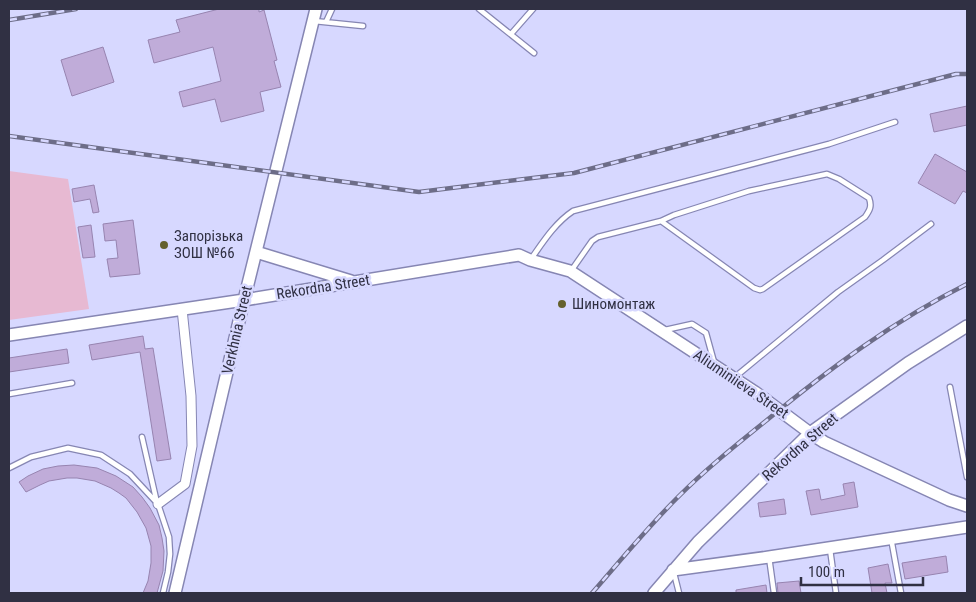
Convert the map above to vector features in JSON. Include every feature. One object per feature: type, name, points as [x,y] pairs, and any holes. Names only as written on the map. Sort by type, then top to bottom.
[{"type":"street","name":"Verkhnia Street","points":[[174,593],[316,9]]},
{"type":"street","points":[[256,252],[355,282]]},
{"type":"street","name":"Aliuminiieva Street","points":[[524,258],[570,271],[755,392],[824,442],[940,496],[967,506]]},
{"type":"street","name":"Rekordna Street","points":[[9,335],[524,258]]},
{"type":"street","points":[[158,504],[186,484],[192,446],[191,396],[182,309]]},
{"type":"street","name":"Rekordna Street","points":[[654,593],[698,542],[810,433],[908,363],[967,326]]},
{"type":"street","points":[[674,570],[967,527]]},
{"type":"lane","points":[[326,22],[332,9]]},
{"type":"lane","points":[[479,9],[534,53]]},
{"type":"lane","points":[[510,34],[533,9]]},
{"type":"lane","points":[[313,21],[363,26]]},
{"type":"lane","points":[[524,258],[564,217],[573,211],[829,144],[895,122]]},
{"type":"lane","points":[[570,271],[592,241],[598,237],[661,221],[749,191],[827,174],[839,179],[869,198],[871,203],[871,208],[865,217],[760,290],[754,288],[661,221]]},
{"type":"lane","points":[[734,378],[838,292],[931,224]]},
{"type":"lane","points":[[662,331],[692,324],[706,333],[715,366]]},
{"type":"lane","points":[[9,394],[72,384]]},
{"type":"lane","points":[[950,387],[967,477]]},
{"type":"lane","points":[[142,437],[158,504],[169,537],[170,554],[163,593]]},
{"type":"lane","points":[[9,468],[31,457],[68,448],[101,455],[130,474],[158,504]]},
{"type":"lane","points":[[891,538],[901,593]]},
{"type":"lane","points":[[829,548],[836,593]]},
{"type":"lane","points":[[769,557],[774,593]]},
{"type":"lane","points":[[674,570],[679,593]]},
{"type":"shaded area","points":[[9,171],[68,179],[89,309],[9,320]]},
{"type":"building","points":[[219,9],[259,9],[259,12],[264,10],[277,60],[274,61],[281,87],[260,92],[264,111],[221,122],[215,99],[183,107],[179,92],[221,81],[213,47],[154,63],[148,40],[180,32],[176,20]]},
{"type":"building","points":[[103,47],[114,82],[72,96],[61,60]]},
{"type":"building","points":[[967,106],[967,125],[934,132],[930,114]]},
{"type":"building","points":[[935,154],[967,172],[967,193],[963,191],[955,204],[918,183]]},
{"type":"building","points":[[94,185],[99,212],[93,213],[90,199],[74,202],[72,189]]},
{"type":"building","points":[[133,220],[140,274],[110,277],[107,259],[118,258],[116,240],[105,241],[103,224]]},
{"type":"building","points":[[91,225],[95,257],[83,258],[78,227]]},
{"type":"building","points":[[143,336],[145,349],[153,348],[171,459],[157,461],[140,352],[92,360],[89,345]]},
{"type":"building","points":[[67,349],[69,363],[9,372],[9,358]]},
{"type":"building","points":[[74,465],[97,468],[116,476],[133,487],[150,508],[159,525],[164,551],[163,571],[157,593],[143,593],[148,581],[151,546],[146,528],[126,498],[111,488],[95,481],[77,478],[49,481],[26,492],[19,482],[43,469]]},
{"type":"building","points":[[854,482],[858,507],[811,515],[806,491],[819,489],[821,500],[845,495],[843,484]]},
{"type":"building","points":[[784,499],[786,514],[760,517],[758,503]]},
{"type":"building","points":[[946,556],[948,572],[905,579],[902,563]]},
{"type":"building","points":[[888,564],[892,583],[885,583],[887,593],[872,593],[868,568]]},
{"type":"building","points":[[799,581],[801,593],[778,593],[777,583]]},
{"type":"building","points":[[766,585],[767,593],[736,593],[736,590]]},
{"type":"railway","points":[[9,20],[76,9]]},
{"type":"railway","points":[[9,136],[419,192],[574,173],[956,74],[967,74]]},
{"type":"railway","points":[[592,593],[667,508],[733,448],[814,382],[863,346],[914,313],[967,284]]},
{"type":"place","name":"Запорізька ЗОШ №66","points":[[164,245]]},
{"type":"place","name":"Шиномонтаж","points":[[562,304]]}]
